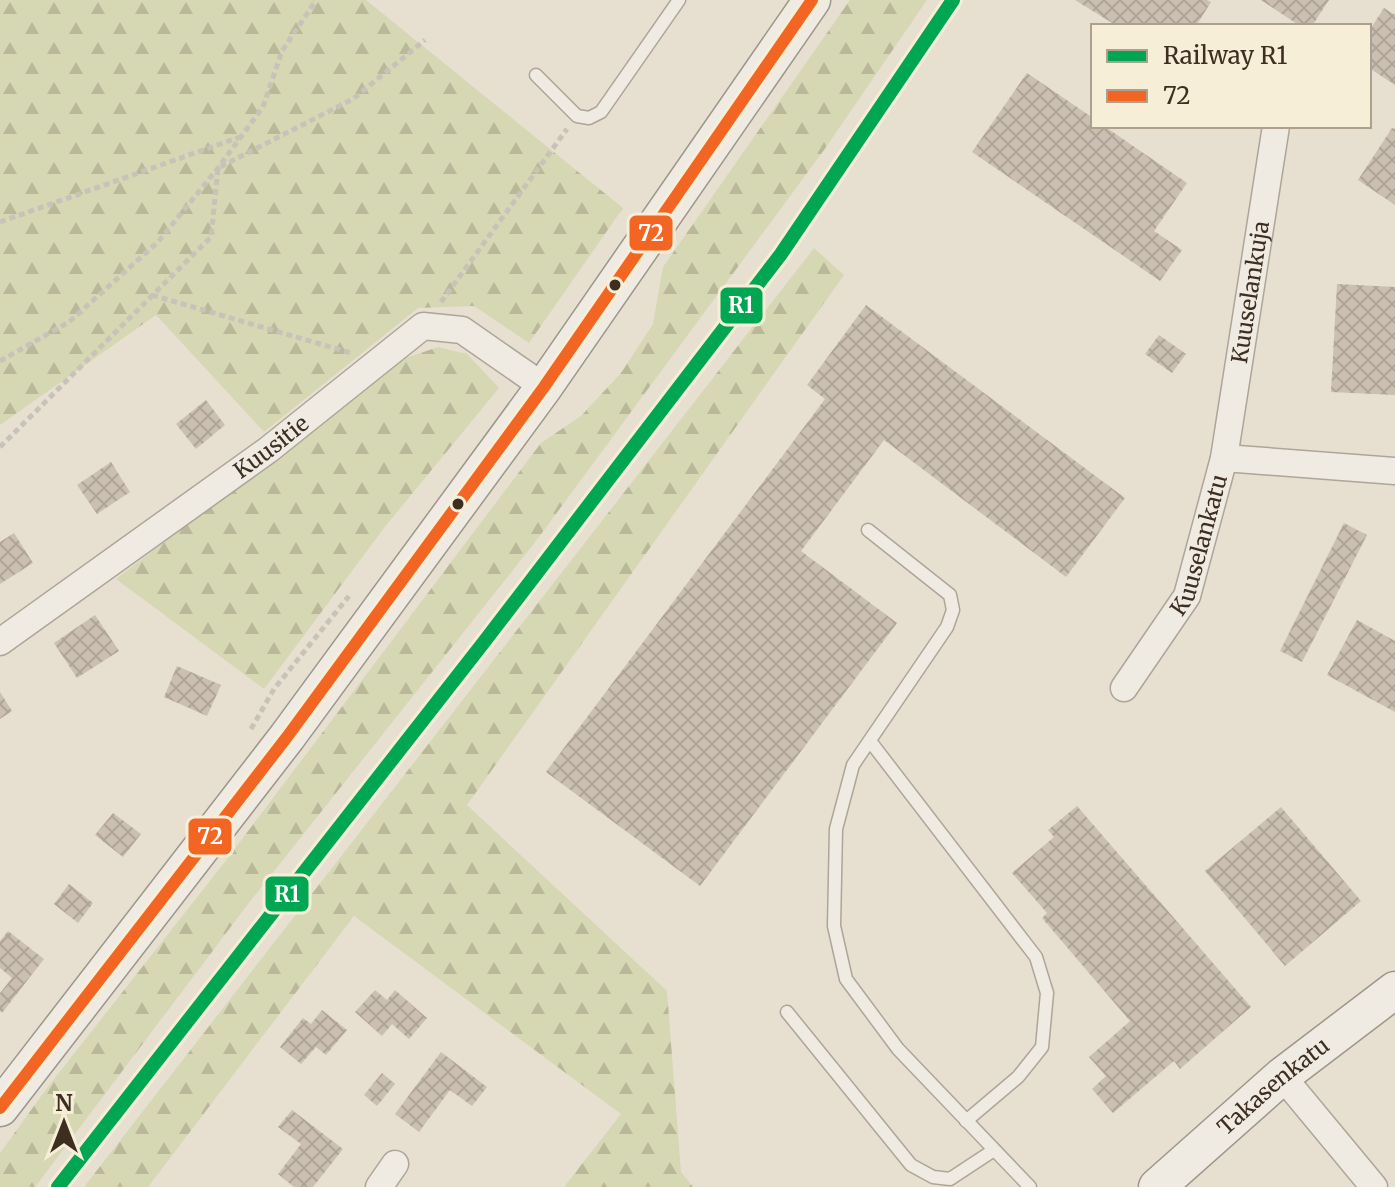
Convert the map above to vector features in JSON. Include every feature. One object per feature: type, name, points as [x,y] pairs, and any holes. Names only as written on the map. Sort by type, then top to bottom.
[{"type":"street","points":[[0,1108],[287,737],[544,387],[812,0]]},
{"type":"street","name":"Kuuselankuja","points":[[1224,458],[1276,128]]},
{"type":"street","points":[[423,326],[462,330],[544,387]]},
{"type":"street","name":"Kuusitie","points":[[0,642],[268,450],[423,326]]},
{"type":"street","name":"Kuuselankatu","points":[[1124,688],[1187,596],[1224,458],[1395,471]]},
{"type":"street","name":"Takasenkatu","points":[[1157,1187],[1282,1076],[1395,990]]},
{"type":"street","points":[[1282,1076],[1374,1187]]},
{"type":"street","points":[[379,1187],[395,1164]]},
{"type":"lane","points":[[536,75],[577,116],[589,118],[601,112],[679,0]]},
{"type":"lane","points":[[868,530],[950,595],[953,610],[947,627],[853,765],[836,829],[834,926],[846,979],[898,1049],[1030,1187]]},
{"type":"lane","points":[[870,741],[1036,957],[1047,993],[1042,1047],[1018,1077],[966,1121]]},
{"type":"lane","points":[[787,1012],[911,1165],[933,1177],[950,1179],[994,1150]]},
{"type":"path","points":[[0,361],[69,322],[158,242],[263,107],[282,51],[314,0]]},
{"type":"path","points":[[218,168],[353,99],[425,40]]},
{"type":"path","points":[[423,326],[577,116]]},
{"type":"path","points":[[0,222],[241,136]]},
{"type":"path","points":[[0,447],[211,237],[218,168]]},
{"type":"path","points":[[152,295],[379,361]]},
{"type":"green space","points":[[0,0],[366,0],[623,208],[529,343],[474,306],[418,308],[264,432],[156,315],[0,425]]},
{"type":"green space","points":[[850,0],[927,0],[824,150],[536,541],[248,904],[35,1187],[0,1187],[0,1153],[47,1088],[224,863],[541,443],[581,416],[621,373],[653,324],[663,267]]},
{"type":"green space","points":[[814,248],[844,275],[467,805],[667,991],[681,1172],[693,1187],[564,1187],[621,1114],[354,916],[148,1187],[84,1187]]},
{"type":"green space","points":[[438,347],[467,354],[499,388],[384,528],[264,689],[116,579],[406,358]]},
{"type":"building","points":[[1075,0],[1211,2],[1197,24],[1114,24]]},
{"type":"building","points":[[1261,0],[1329,0],[1313,24],[1297,24]]},
{"type":"building","points":[[1384,8],[1395,15],[1395,85],[1371,69],[1371,28]]},
{"type":"building","points":[[1027,73],[1091,117],[1091,128],[1107,128],[1187,183],[1154,231],[1182,250],[1160,281],[972,152]]},
{"type":"building","points":[[1392,128],[1395,129],[1395,205],[1358,180]]},
{"type":"building","points":[[1337,284],[1395,287],[1395,395],[1331,392]]},
{"type":"building","points":[[866,305],[1125,498],[1066,577],[884,440],[801,551],[897,623],[700,886],[546,772],[825,399],[807,385]]},
{"type":"building","points":[[1159,335],[1186,354],[1172,373],[1145,354]]},
{"type":"building","points":[[206,400],[225,425],[196,449],[176,424]]},
{"type":"building","points":[[111,462],[130,492],[97,514],[77,485]]},
{"type":"building","points":[[1344,523],[1367,535],[1302,662],[1280,651]]},
{"type":"building","points":[[14,533],[33,563],[0,584],[0,542]]},
{"type":"building","points":[[95,615],[119,651],[77,678],[54,643]]},
{"type":"building","points":[[1357,620],[1395,641],[1395,712],[1327,675]]},
{"type":"building","points":[[177,666],[221,685],[207,716],[164,697]]},
{"type":"building","points":[[0,692],[12,711],[0,719]]},
{"type":"building","points":[[1077,806],[1251,1007],[1180,1069],[1174,1061],[1113,1113],[1092,1089],[1106,1076],[1089,1057],[1130,1021],[1042,918],[1047,913],[1012,873],[1054,837],[1048,830]]},
{"type":"building","points":[[1281,807],[1361,901],[1285,966],[1205,871]]},
{"type":"building","points":[[113,813],[141,834],[123,857],[95,835]]},
{"type":"building","points":[[69,884],[93,903],[78,923],[54,904]]},
{"type":"building","points":[[8,931],[44,959],[2,1013],[0,993],[12,978],[0,968],[0,941]]},
{"type":"building","points":[[375,990],[387,1000],[395,990],[427,1018],[409,1039],[392,1024],[382,1036],[355,1012]]},
{"type":"building","points":[[322,1010],[347,1030],[326,1055],[316,1047],[301,1064],[280,1047],[303,1018],[311,1024]]},
{"type":"building","points":[[441,1052],[487,1087],[472,1106],[450,1090],[419,1132],[395,1114]]},
{"type":"building","points":[[382,1073],[395,1084],[377,1106],[364,1095]]},
{"type":"building","points":[[292,1110],[343,1149],[313,1187],[294,1187],[278,1174],[301,1144],[278,1127]]},
{"type":"rail line","name":"R1","points":[[58,1187],[484,642],[781,254],[953,0]]},
{"type":"transit line","name":"72","points":[[0,1108],[287,737],[544,387],[812,0]]}]
